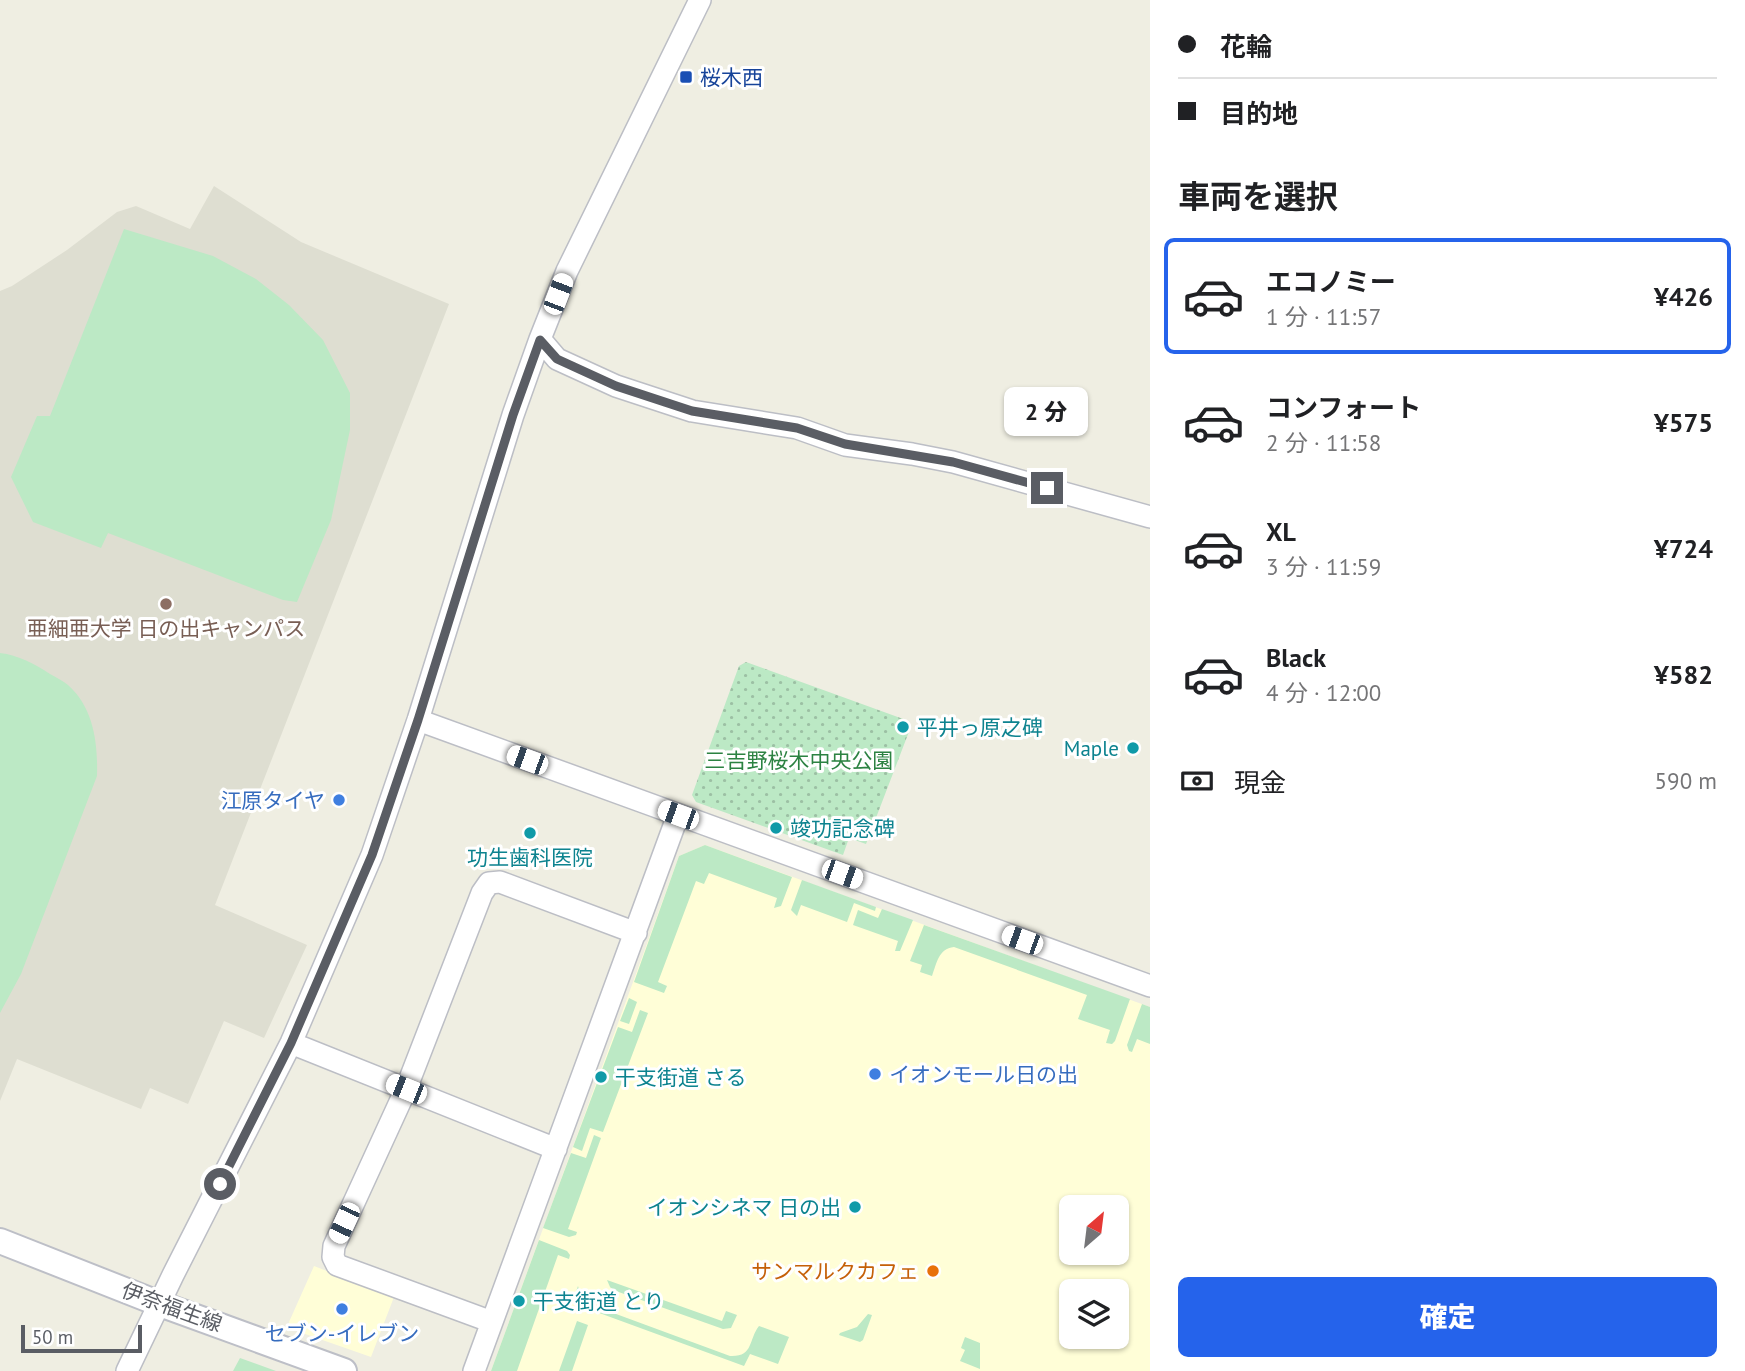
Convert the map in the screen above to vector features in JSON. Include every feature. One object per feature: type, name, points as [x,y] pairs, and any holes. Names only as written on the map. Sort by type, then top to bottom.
[{"type":"main road","name":"伊奈福生線","points":[[0,1241],[160,1304],[344,1371]]},
{"type":"street","points":[[127,1371],[291,1043],[372,855],[418,720],[513,415],[540,340],[567,271],[700,0]]},
{"type":"street","points":[[540,340],[557,359],[616,386],[692,411],[797,428],[845,444],[953,462],[1150,517]]},
{"type":"street","points":[[418,720],[1150,986]]},
{"type":"street","points":[[474,1371],[678,815]]},
{"type":"street","points":[[492,1322],[337,1265],[333,1257],[334,1246],[406,1089],[482,893],[489,883],[500,882],[636,933]]},
{"type":"street","points":[[291,1043],[556,1149]]},
{"type":"shaded area","name":"亜細亜大学 日の出キャンパス","points":[[214,186],[301,242],[449,304],[215,905],[307,945],[264,1038],[224,1021],[188,1104],[150,1088],[141,1109],[17,1059],[0,1101],[0,291],[67,250],[117,212],[136,206],[190,229]]},
{"type":"shaded area","name":"イオンモール日の出","points":[[705,845],[1150,1007],[1150,1371],[491,1371],[679,856]]},
{"type":"shaded area","name":"セブン-イレブン","points":[[314,1266],[394,1297],[371,1357],[291,1329],[289,1322]]},
{"type":"green space","points":[[124,229],[213,256],[256,279],[289,305],[323,340],[350,393],[350,430],[331,520],[297,602],[283,600],[108,533],[101,548],[33,522],[11,477],[37,416],[50,416]]},
{"type":"green space","points":[[0,653],[32,663],[64,682],[77,694],[93,727],[97,776],[21,974],[0,1013]]},
{"type":"green space","name":"三吉野桜木中央公園","points":[[746,662],[906,720],[910,729],[866,844],[849,838],[843,855],[696,802],[692,795],[739,666]]},
{"type":"green space","points":[[705,845],[792,877],[781,906],[774,908],[777,898],[709,873],[704,884],[696,881],[658,982],[667,986],[664,993],[634,982],[679,856]]},
{"type":"green space","points":[[802,880],[876,907],[875,911],[854,903],[847,922],[801,905],[797,916],[791,910]]},
{"type":"green space","points":[[882,909],[913,920],[900,951],[895,951],[898,941],[853,925],[858,910],[878,918]]},
{"type":"green space","points":[[924,925],[1130,999],[1115,1041],[1112,1044],[1106,1043],[1110,1030],[1078,1019],[1087,995],[954,947],[941,954],[932,976],[920,972],[922,965],[910,961]]},
{"type":"green space","points":[[629,998],[637,1002],[629,1024],[620,1021]]},
{"type":"green space","points":[[1142,1004],[1150,1007],[1150,1044],[1137,1039],[1132,1052],[1127,1045]]},
{"type":"green space","points":[[640,1010],[648,1013],[603,1132],[590,1128],[582,1151],[573,1147],[618,1027],[632,1032]]},
{"type":"green space","points":[[594,1135],[601,1138],[568,1229],[577,1232],[576,1235],[569,1237],[543,1228],[571,1153],[586,1158]]},
{"type":"green space","points":[[539,1240],[567,1251],[569,1259],[558,1255],[517,1371],[491,1371]]},
{"type":"green space","points":[[607,1280],[722,1321],[726,1311],[737,1315],[731,1328],[723,1329],[613,1290]]},
{"type":"green space","points":[[578,1286],[581,1297],[589,1304],[730,1356],[738,1356],[747,1351],[759,1326],[789,1337],[778,1364],[750,1354],[744,1366],[572,1303]]},
{"type":"green space","points":[[868,1314],[872,1315],[863,1340],[860,1342],[839,1335],[857,1327]]},
{"type":"green space","points":[[577,1321],[588,1325],[572,1371],[559,1371]]},
{"type":"green space","points":[[965,1337],[980,1343],[980,1369],[960,1361],[965,1350],[961,1348]]},
{"type":"green space","points":[[240,1358],[276,1371],[233,1371]]},
{"type":"place","name":"桜木西","points":[[686,77]]},
{"type":"place","name":"亜細亜大学 日の出キャンパス","points":[[166,604]]},
{"type":"place","name":"平井っ原之碑","points":[[903,727]]},
{"type":"place","name":"Maple","points":[[1133,748]]},
{"type":"place","name":"江原タイヤ","points":[[339,800]]},
{"type":"place","name":"竣功記念碑","points":[[776,828]]},
{"type":"place","name":"功生歯科医院","points":[[530,833]]},
{"type":"place","name":"イオンモール日の出","points":[[875,1074]]},
{"type":"place","name":"干支街道 さる","points":[[601,1077]]},
{"type":"place","name":"イオンシネマ 日の出","points":[[855,1207]]},
{"type":"place","name":"サンマルクカフェ","points":[[933,1271]]},
{"type":"place","name":"干支街道 とり","points":[[519,1301]]},
{"type":"place","name":"セブン-イレブン","points":[[342,1309]]},
{"type":"route","points":[[220,1184],[291,1043],[372,855],[418,720],[513,415],[540,340],[557,359],[616,386],[692,411],[797,428],[845,444],[953,462],[1047,488]]}]
